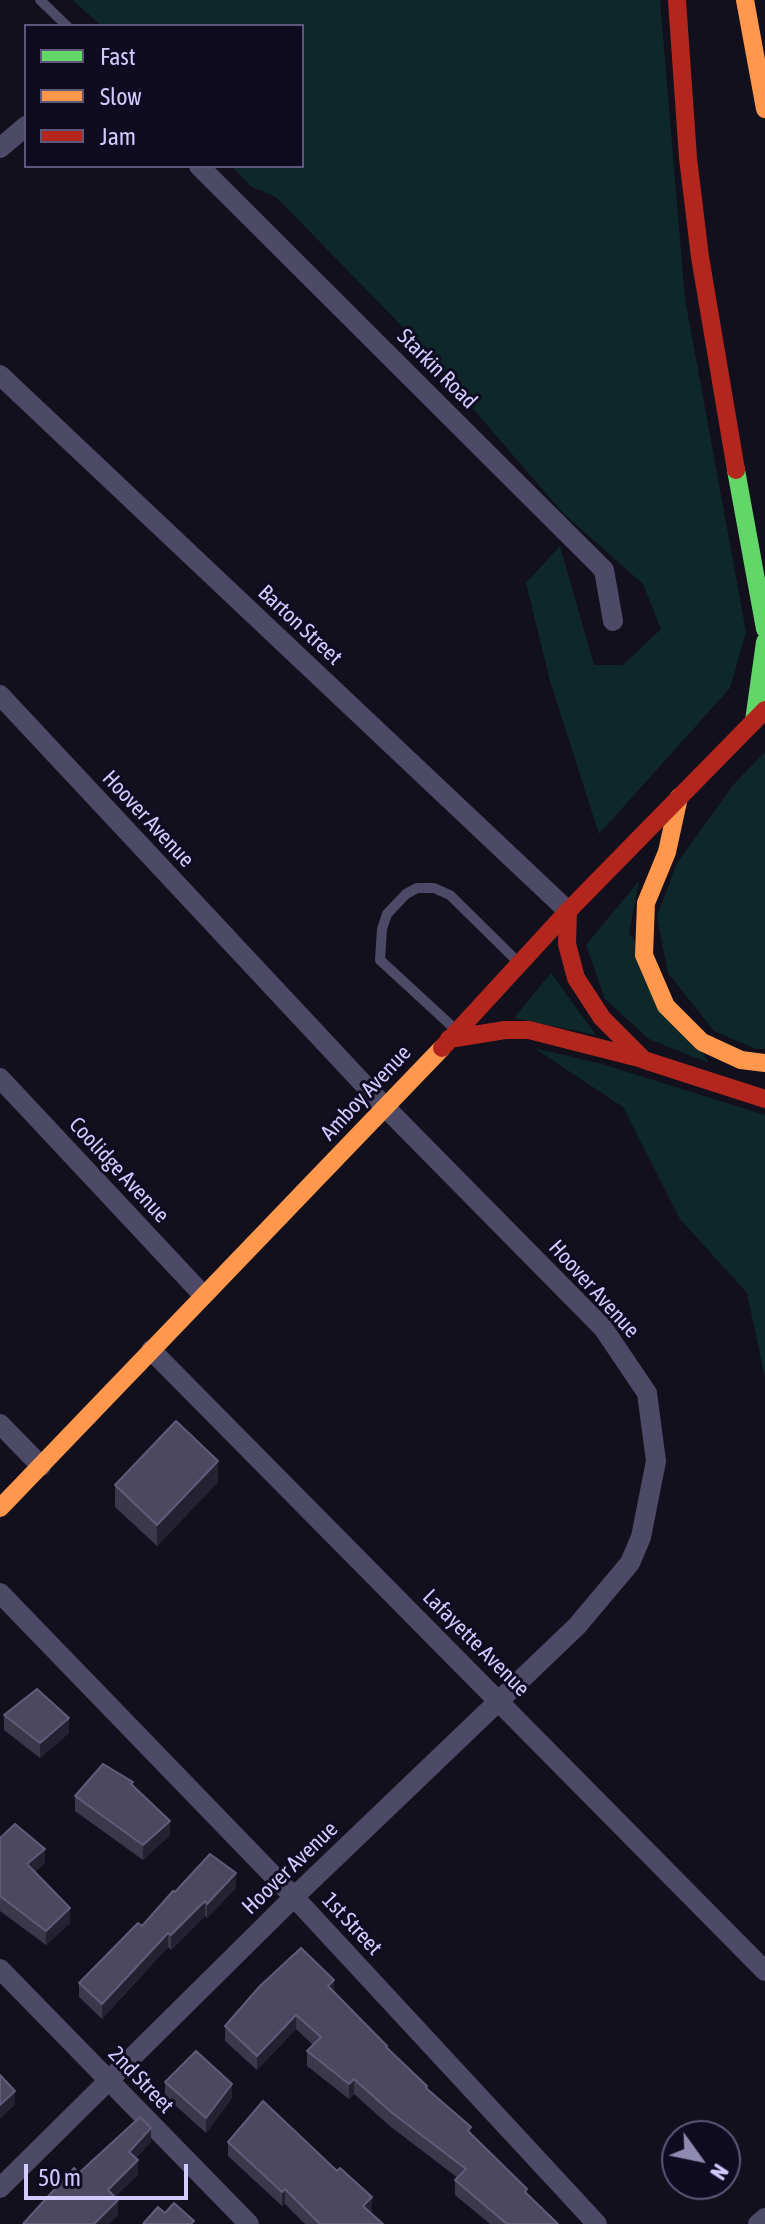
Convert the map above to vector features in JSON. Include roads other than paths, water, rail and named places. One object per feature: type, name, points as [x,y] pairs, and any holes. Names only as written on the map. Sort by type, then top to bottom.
[{"type":"main road","points":[[677,0],[688,158],[700,257],[722,397],[765,629]]},
{"type":"main road","points":[[745,0],[765,109]]},
{"type":"main road","points":[[759,715],[765,642]]},
{"type":"main road","name":"Amboy Avenue","points":[[0,1508],[386,1108],[568,911],[759,715]]},
{"type":"main road","points":[[679,797],[667,852],[646,903],[644,955],[666,1006],[702,1042],[741,1060],[765,1063]]},
{"type":"main road","points":[[568,911],[567,944],[582,989],[602,1018],[644,1060]]},
{"type":"main road","points":[[453,1035],[529,1030],[644,1060],[765,1099]]},
{"type":"street","points":[[0,148],[24,128]]},
{"type":"street","name":"Starkin Road","points":[[201,168],[604,570],[613,621]]},
{"type":"street","name":"Barton Street","points":[[0,375],[568,911]]},
{"type":"street","name":"Hoover Avenue","points":[[0,695],[386,1108],[603,1328],[647,1393],[656,1461],[641,1537],[630,1563],[577,1626],[294,1897],[0,2188]]},
{"type":"street","name":"Coolidge Avenue","points":[[0,1078],[203,1295]]},
{"type":"street","name":"Lafayette Avenue","points":[[151,1350],[765,1971]]},
{"type":"street","points":[[0,1424],[41,1466]]},
{"type":"street","name":"1st Street","points":[[0,1593],[294,1897],[597,2224]]},
{"type":"street","name":"2nd Street","points":[[0,1969],[249,2224]]},
{"type":"street","points":[[758,2224],[765,2218]]},
{"type":"lane","points":[[40,0],[65,24]]},
{"type":"lane","points":[[453,1035],[380,960],[382,929],[387,914],[406,894],[417,888],[434,888],[450,895],[519,963]]}]
